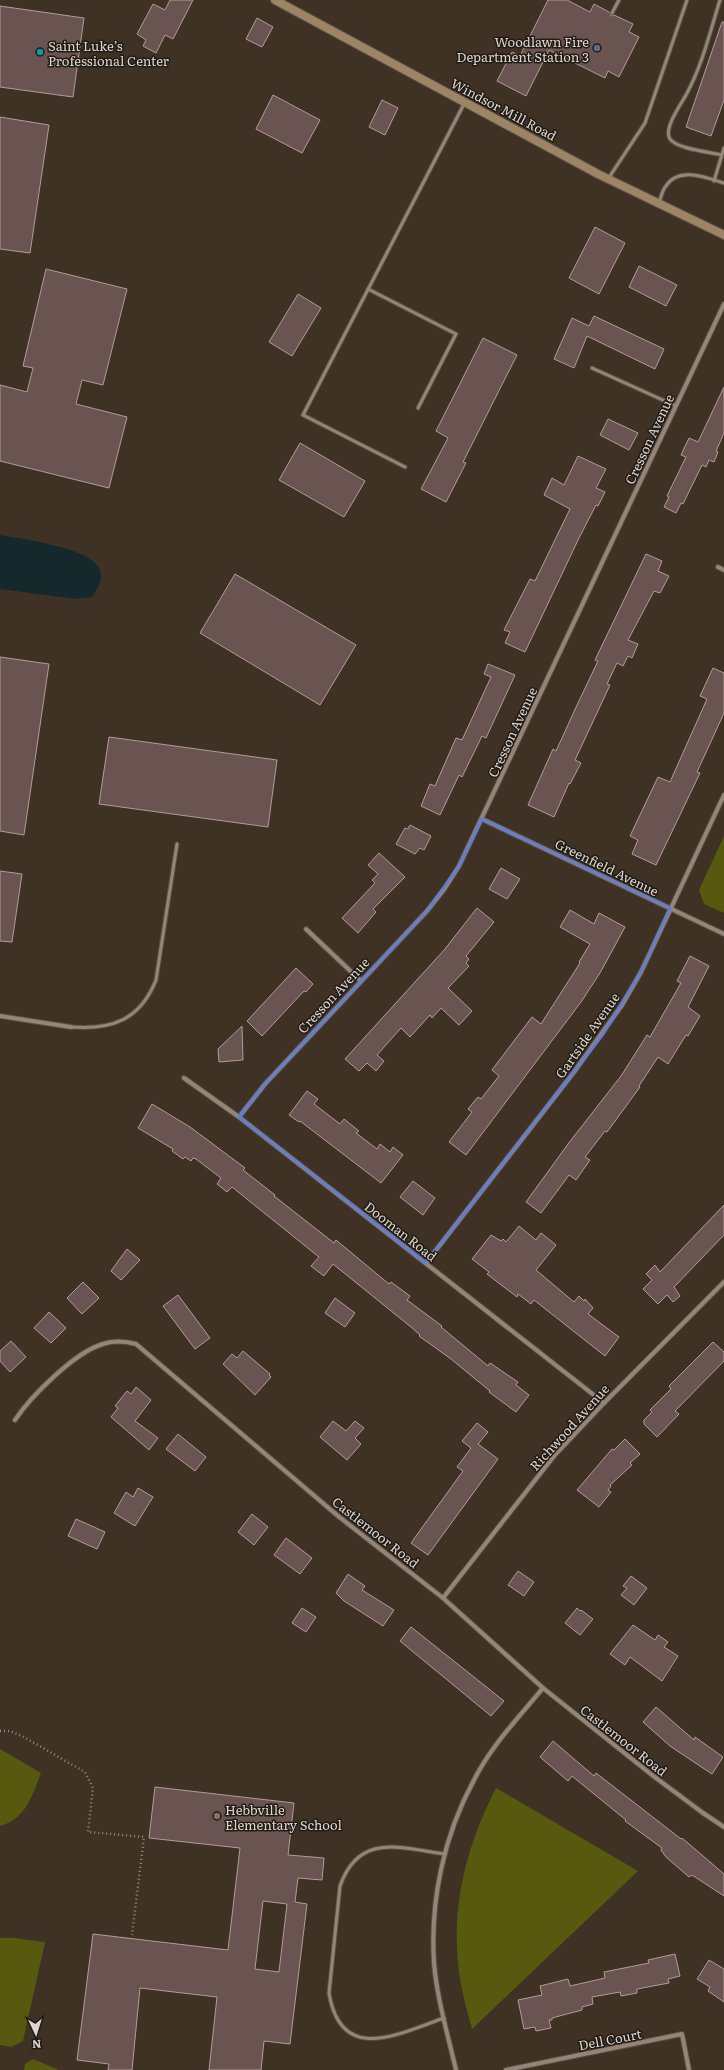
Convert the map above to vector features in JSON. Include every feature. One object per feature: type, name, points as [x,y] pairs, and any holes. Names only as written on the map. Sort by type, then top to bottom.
[{"type":"main road","name":"Windsor Mill Road","points":[[275,0],[608,178],[724,235]]},
{"type":"street","name":"Cresson Avenue","points":[[239,1117],[265,1084],[360,980],[427,911],[445,888],[459,866],[724,304]]},
{"type":"street","points":[[718,567],[724,570]]},
{"type":"street","name":"Gartside Avenue","points":[[426,1263],[603,1034],[640,972],[724,795]]},
{"type":"street","name":"Greenfield Avenue","points":[[482,818],[724,934]]},
{"type":"street","points":[[306,929],[360,980]]},
{"type":"street","points":[[0,1016],[71,1027]]},
{"type":"street","name":"Dooman Road","points":[[184,1078],[239,1117],[604,1404]]},
{"type":"street","name":"Richwood Avenue","points":[[443,1598],[554,1456],[724,1282]]},
{"type":"street","name":"Castlemoor Road","points":[[15,1420],[26,1404],[39,1390],[82,1355],[101,1344],[114,1341],[124,1341],[136,1344],[332,1512],[443,1598],[543,1688],[657,1779],[724,1827]]},
{"type":"street","points":[[456,2070],[438,1990],[434,1963],[436,1895],[445,1854],[458,1814],[474,1778],[500,1741],[543,1688]]},
{"type":"street","name":"Dell Court","points":[[506,2070],[682,2034],[690,2070]]},
{"type":"lane","points":[[612,13],[619,0]]},
{"type":"lane","points":[[608,178],[645,123],[687,0]]},
{"type":"lane","points":[[720,0],[694,80],[670,124],[668,134],[670,139],[677,144],[722,155]]},
{"type":"lane","points":[[405,467],[303,415],[465,102]]},
{"type":"lane","points":[[714,181],[724,148]]},
{"type":"lane","points":[[659,203],[665,186],[671,180],[679,176],[689,174],[724,183]]},
{"type":"lane","points":[[368,289],[456,334],[418,408]]},
{"type":"lane","points":[[592,368],[676,406]]},
{"type":"lane","points":[[71,1027],[103,1027],[123,1020],[134,1011],[151,992],[156,980],[177,844]]},
{"type":"lane","points":[[445,1854],[397,1847],[380,1848],[365,1851],[354,1860],[345,1871],[340,1886],[329,1993],[331,2009],[338,2021],[354,2036],[365,2039],[377,2040],[445,2018]]},
{"type":"path","points":[[0,1731],[10,1731],[22,1736],[85,1772],[93,1788],[88,1832],[144,1837],[132,1935]]},
{"type":"highlighted area","points":[[482,819],[670,908],[641,972],[603,1034],[426,1263],[239,1117],[265,1084],[427,911],[459,866]]},
{"type":"shaded area","points":[[724,836],[724,913],[704,904],[699,890]]},
{"type":"shaded area","points":[[0,1749],[41,1773],[27,1806],[16,1818],[9,1823],[0,1826]]},
{"type":"shaded area","points":[[496,1788],[638,1871],[472,2029],[459,1971],[457,1917],[464,1872],[470,1851],[477,1830]]},
{"type":"shaded area","points":[[0,1938],[14,1938],[45,1942],[23,2041],[11,2047],[0,2045]]},
{"type":"shaded area","points":[[33,2059],[59,2070],[24,2070],[25,2064]]},
{"type":"water","points":[[0,535],[37,541],[65,548],[89,558],[96,564],[101,573],[97,590],[92,597],[75,599],[0,589]]},
{"type":"building","points":[[170,0],[193,0],[173,39],[165,35],[156,53],[143,46],[146,40],[137,34],[153,4],[165,10]]},
{"type":"building","name":"Woodlawn Fire Department Station 3","points":[[548,0],[567,0],[590,12],[594,4],[609,12],[611,16],[614,15],[633,24],[629,32],[639,37],[619,77],[608,71],[605,78],[549,50],[526,96],[497,81],[512,52],[520,56]]},
{"type":"building","name":"Saint Luke’s Professional Center","points":[[0,6],[84,18],[73,97],[0,87]]},
{"type":"building","points":[[257,18],[273,27],[262,47],[246,39]]},
{"type":"building","points":[[722,22],[724,22],[724,100],[711,136],[686,127]]},
{"type":"building","points":[[273,95],[320,120],[302,153],[256,129]]},
{"type":"building","points":[[382,100],[398,108],[385,135],[369,127]]},
{"type":"building","points":[[0,117],[49,125],[30,253],[0,249]]},
{"type":"building","points":[[595,227],[625,243],[599,294],[569,278]]},
{"type":"building","points":[[639,266],[677,285],[666,306],[629,287]]},
{"type":"building","points":[[46,269],[127,289],[103,385],[82,380],[76,404],[127,417],[109,488],[0,461],[0,385],[27,392],[33,368],[23,366]]},
{"type":"building","points":[[298,294],[321,308],[292,356],[269,342]]},
{"type":"building","points":[[594,316],[664,349],[655,369],[587,336],[574,368],[554,359],[572,318],[589,326]]},
{"type":"building","points":[[483,338],[517,355],[463,462],[466,463],[446,502],[421,489],[448,438],[436,431]]},
{"type":"building","points":[[724,387],[724,433],[716,451],[718,452],[714,462],[709,460],[706,467],[702,465],[683,504],[681,503],[676,513],[664,507],[669,497],[667,496],[686,457],[681,455],[689,438],[698,442]]},
{"type":"building","points":[[608,419],[638,433],[629,450],[600,435]]},
{"type":"building","points":[[300,443],[365,481],[344,517],[279,480]]},
{"type":"building","points":[[578,456],[606,469],[596,488],[605,492],[598,506],[596,505],[579,538],[525,652],[505,643],[510,632],[504,630],[530,579],[535,581],[570,509],[544,495],[552,478],[564,485]]},
{"type":"building","points":[[646,554],[662,561],[658,571],[669,576],[660,593],[654,591],[628,640],[638,644],[632,658],[628,656],[623,666],[617,663],[607,684],[610,685],[575,760],[581,763],[570,784],[569,783],[554,817],[528,805],[553,749],[556,751],[598,661],[595,660]]},
{"type":"building","points":[[235,574],[356,645],[320,705],[200,633]]},
{"type":"building","points":[[0,657],[49,664],[24,835],[0,831]]},
{"type":"building","points":[[488,664],[515,675],[486,738],[482,736],[462,777],[459,775],[440,815],[421,806],[430,784],[435,786],[456,738],[462,740],[491,677],[484,674]]},
{"type":"building","points":[[713,668],[724,673],[724,713],[697,772],[700,773],[656,865],[632,854],[638,840],[630,836],[658,777],[670,782],[707,699],[700,696]]},
{"type":"building","points":[[109,737],[277,760],[268,827],[99,804]]},
{"type":"building","points":[[410,825],[431,836],[424,850],[420,848],[415,854],[396,844],[405,828],[408,829]]},
{"type":"building","points":[[379,853],[405,877],[373,909],[376,912],[358,933],[342,918],[375,883],[372,880],[378,874],[368,865]]},
{"type":"building","points":[[501,868],[520,879],[507,899],[489,889]]},
{"type":"building","points":[[0,871],[22,874],[12,942],[0,941]]},
{"type":"building","points":[[477,908],[494,922],[466,956],[469,959],[466,963],[469,966],[448,988],[472,1011],[459,1025],[441,1008],[432,1018],[430,1015],[410,1037],[401,1028],[377,1055],[384,1061],[376,1071],[367,1063],[359,1071],[345,1059],[445,949]]},
{"type":"building","points":[[570,910],[594,924],[599,913],[625,927],[600,973],[581,1002],[466,1155],[449,1142],[472,1112],[468,1109],[478,1097],[481,1099],[499,1076],[492,1070],[532,1017],[541,1024],[580,963],[579,962],[590,944],[560,927]]},
{"type":"building","points":[[690,956],[709,966],[688,1007],[700,1016],[668,1064],[658,1057],[639,1086],[640,1087],[607,1132],[605,1131],[585,1157],[590,1160],[576,1180],[569,1175],[541,1213],[526,1202],[568,1144],[621,1076],[647,1035],[650,1037],[681,983],[677,981]]},
{"type":"building","points":[[296,968],[313,984],[306,992],[304,991],[262,1036],[247,1021]]},
{"type":"building","points":[[242,1026],[243,1060],[219,1062],[218,1049]]},
{"type":"building","points":[[307,1091],[318,1099],[314,1104],[340,1124],[344,1119],[359,1131],[356,1133],[377,1149],[380,1144],[390,1152],[393,1147],[403,1155],[381,1183],[300,1121],[299,1122],[289,1115]]},
{"type":"building","points":[[152,1104],[190,1127],[245,1168],[243,1170],[334,1243],[336,1240],[389,1284],[391,1282],[410,1296],[407,1300],[442,1326],[441,1327],[488,1366],[490,1363],[518,1382],[516,1385],[529,1395],[516,1412],[489,1392],[490,1391],[451,1359],[419,1336],[420,1335],[411,1327],[333,1264],[324,1276],[311,1266],[319,1257],[232,1187],[227,1192],[217,1184],[221,1178],[196,1159],[193,1158],[191,1161],[185,1157],[183,1159],[172,1151],[173,1149],[138,1128]]},
{"type":"building","points":[[413,1181],[435,1198],[423,1215],[400,1197]]},
{"type":"building","points":[[724,1205],[724,1235],[674,1287],[680,1296],[673,1302],[667,1295],[658,1304],[643,1289],[652,1280],[646,1274],[655,1265],[660,1272]]},
{"type":"building","points":[[519,1226],[536,1240],[541,1233],[556,1245],[536,1270],[574,1302],[579,1296],[584,1301],[585,1299],[593,1308],[588,1314],[619,1337],[605,1356],[534,1300],[531,1304],[518,1294],[517,1297],[487,1274],[489,1272],[472,1259],[491,1235],[501,1241],[503,1239],[506,1242]]},
{"type":"building","points":[[127,1249],[140,1260],[121,1280],[111,1271]]},
{"type":"building","points":[[83,1282],[99,1298],[82,1314],[67,1298]]},
{"type":"building","points":[[178,1295],[210,1338],[195,1349],[163,1306]]},
{"type":"building","points":[[335,1298],[355,1313],[345,1327],[325,1313]]},
{"type":"building","points":[[49,1312],[66,1328],[51,1343],[34,1328]]},
{"type":"building","points":[[11,1341],[26,1357],[10,1372],[0,1361],[0,1351]]},
{"type":"building","points":[[713,1342],[724,1352],[724,1361],[675,1411],[679,1414],[657,1437],[644,1424],[644,1420],[652,1412],[650,1410],[671,1389],[669,1386]]},
{"type":"building","points":[[243,1351],[270,1374],[269,1375],[271,1377],[255,1395],[223,1364],[232,1354],[237,1358]]},
{"type":"building","points":[[136,1387],[151,1400],[135,1421],[158,1438],[149,1450],[111,1417],[118,1408],[115,1406],[127,1391],[131,1394]]},
{"type":"building","points":[[333,1421],[346,1431],[355,1421],[364,1428],[355,1438],[361,1444],[347,1460],[320,1437]]},
{"type":"building","points":[[477,1423],[488,1432],[478,1444],[498,1459],[428,1555],[411,1543],[463,1471],[457,1467],[471,1448],[462,1441]]},
{"type":"building","points":[[178,1434],[206,1457],[195,1471],[166,1449]]},
{"type":"building","points":[[625,1439],[640,1454],[630,1463],[632,1465],[610,1485],[611,1486],[608,1490],[611,1492],[599,1507],[577,1490],[612,1449],[614,1450]]},
{"type":"building","points":[[138,1488],[153,1497],[135,1526],[114,1513],[126,1492],[133,1497]]},
{"type":"building","points":[[252,1514],[268,1527],[254,1545],[238,1532]]},
{"type":"building","points":[[76,1519],[105,1532],[97,1549],[68,1536]]},
{"type":"building","points":[[286,1538],[312,1558],[300,1574],[274,1555]]},
{"type":"building","points":[[518,1571],[534,1582],[524,1596],[508,1585]]},
{"type":"building","points":[[348,1574],[365,1586],[362,1590],[394,1610],[383,1626],[344,1601],[336,1593]]},
{"type":"building","points":[[631,1576],[647,1588],[634,1605],[621,1595],[627,1588],[623,1586]]},
{"type":"building","points":[[302,1608],[316,1617],[306,1632],[292,1623]]},
{"type":"building","points":[[577,1608],[593,1619],[580,1635],[565,1623]]},
{"type":"building","points":[[633,1625],[655,1640],[658,1635],[668,1642],[664,1647],[678,1656],[662,1681],[630,1657],[625,1665],[610,1654]]},
{"type":"building","points":[[411,1627],[504,1701],[491,1716],[400,1641]]},
{"type":"building","points":[[656,1707],[694,1740],[695,1737],[723,1757],[712,1774],[670,1746],[643,1722]]},
{"type":"building","points":[[553,1741],[594,1776],[596,1773],[681,1839],[682,1838],[724,1874],[724,1896],[692,1875],[689,1877],[666,1857],[661,1850],[662,1848],[625,1821],[626,1820],[572,1776],[568,1781],[540,1757]]},
{"type":"building","points":[[155,1787],[294,1803],[288,1855],[324,1858],[322,1880],[298,1878],[295,1902],[307,1904],[290,2044],[264,2041],[261,2070],[209,2070],[217,1997],[140,1988],[132,2070],[108,2070],[109,2064],[77,2060],[93,1934],[228,1950],[240,1848],[149,1838]],"holes":[[[263,1901],[287,1904],[279,1972],[255,1969]]]},
{"type":"building","points":[[675,1954],[680,1976],[668,1979],[669,1983],[637,1989],[637,1993],[621,1996],[620,1992],[592,1997],[593,2004],[582,2007],[582,2010],[549,2020],[551,2028],[536,2031],[535,2027],[524,2029],[518,2000],[542,1995],[540,1986],[568,1979],[570,1986],[605,1978],[604,1972],[649,1963],[648,1960]]},
{"type":"building","points":[[709,1960],[724,1969],[724,2002],[708,1991],[710,1987],[697,1979]]},
{"type":"place","name":"Woodlawn Fire Department Station 3","points":[[597,48]]},
{"type":"place","name":"Saint Luke’s Professional Center","points":[[40,52]]},
{"type":"place","name":"Hebbville Elementary School","points":[[217,1816]]}]
